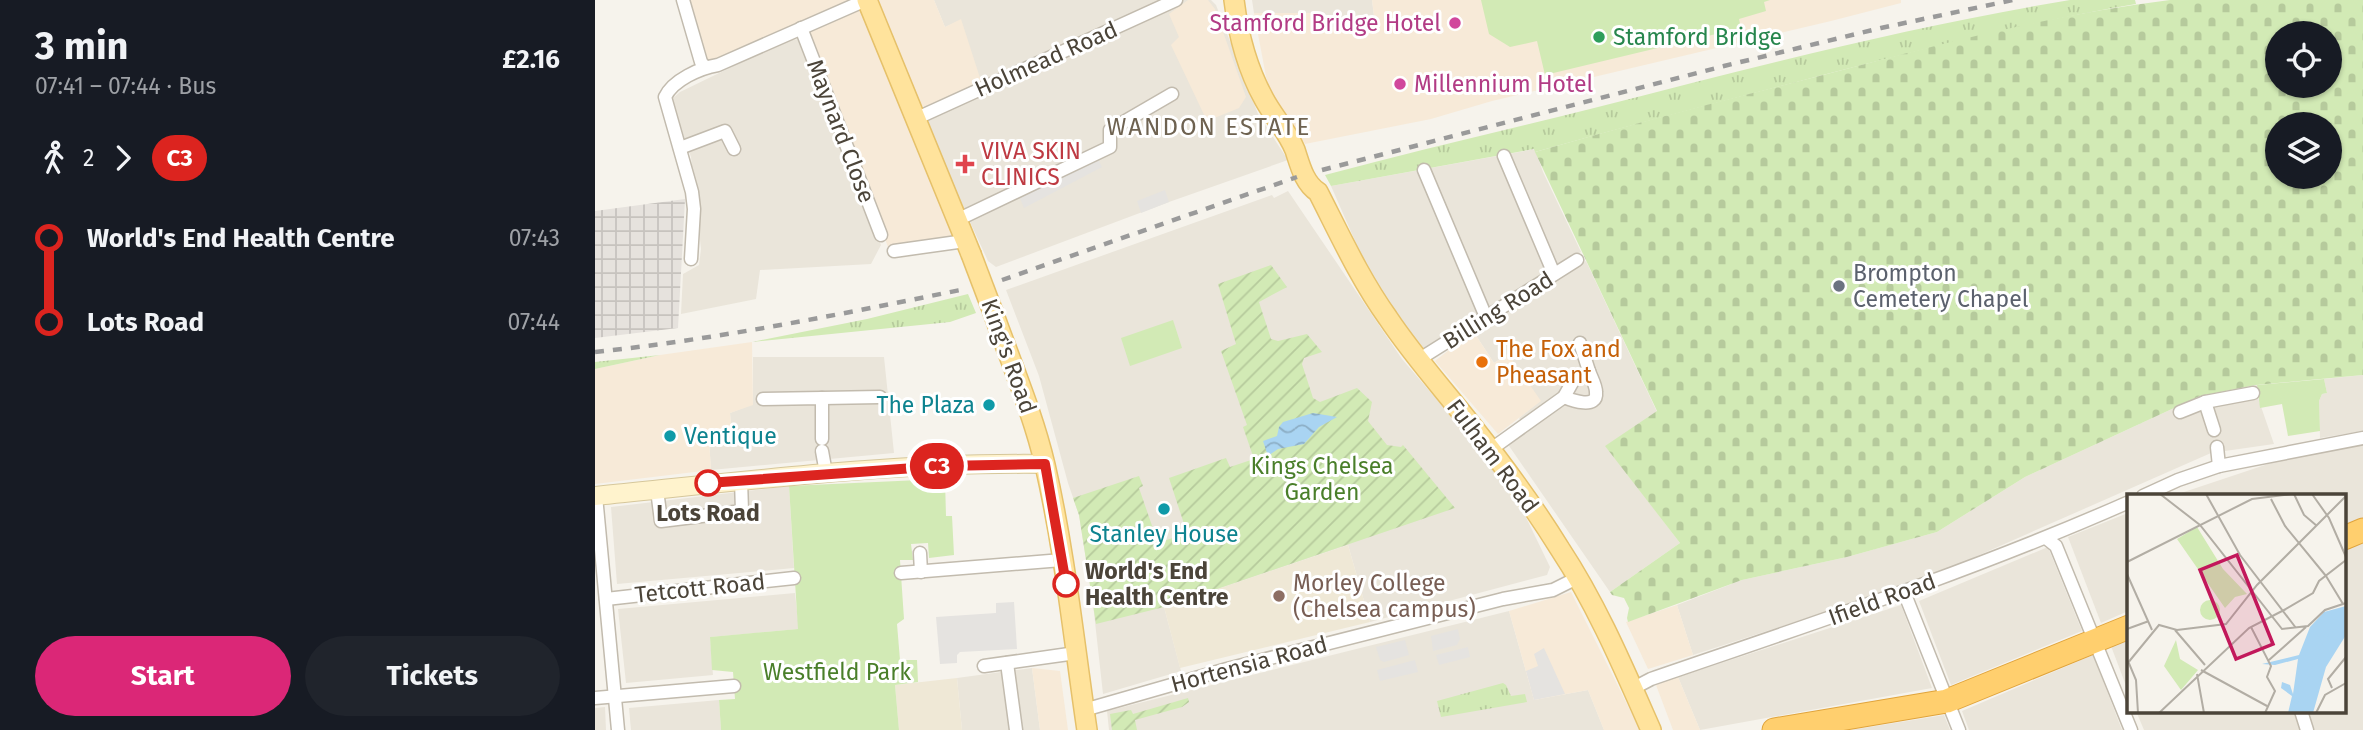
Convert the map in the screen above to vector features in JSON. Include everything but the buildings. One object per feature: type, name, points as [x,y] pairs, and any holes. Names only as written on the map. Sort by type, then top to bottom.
[{"type":"highway","points":[[2345,538],[2363,530]]},
{"type":"highway","points":[[1774,730],[1811,727],[1947,701],[2127,628]]},
{"type":"main road","name":"King's Road","points":[[867,0],[957,220],[1032,419],[1045,464],[1062,560],[1087,730]]},
{"type":"main road","name":"Fulham Road","points":[[1234,0],[1248,62],[1263,98],[1294,149],[1305,155],[1320,183],[1318,192],[1363,278],[1386,316],[1541,520],[1600,619],[1651,730]]},
{"type":"street","points":[[683,0],[701,62],[705,67]]},
{"type":"street","points":[[691,259],[694,209],[692,192],[665,97],[669,87],[705,67],[718,65],[867,0]]},
{"type":"street","name":"Holmead Road","points":[[915,119],[1176,0]]},
{"type":"street","name":"Maynard Close","points":[[801,28],[881,235]]},
{"type":"street","points":[[957,220],[1110,147],[1110,130],[1172,94]]},
{"type":"street","points":[[680,148],[725,131],[734,149]]},
{"type":"street","points":[[1504,156],[1554,274]]},
{"type":"street","points":[[1424,170],[1486,317]]},
{"type":"street","points":[[894,251],[968,248]]},
{"type":"street","name":"Billing Road","points":[[1418,359],[1577,260]]},
{"type":"street","points":[[1564,397],[1581,403],[1593,401],[1597,393],[1580,343]]},
{"type":"street","points":[[1490,450],[1564,397],[1573,381],[1589,370]]},
{"type":"street","points":[[2180,412],[2205,402],[2253,393]]},
{"type":"street","points":[[763,399],[880,397]]},
{"type":"street","points":[[822,398],[822,445],[826,473]]},
{"type":"street","points":[[2205,402],[2214,430]]},
{"type":"street","points":[[2146,494],[2219,466],[2363,438]]},
{"type":"street","points":[[2217,447],[2219,466]]},
{"type":"street","points":[[618,730],[596,496],[826,473],[942,466],[1045,464]]},
{"type":"street","points":[[657,490],[661,521],[742,511],[741,480]]},
{"type":"street","name":"Ifield Road","points":[[1632,689],[1651,679],[1904,592],[2046,538],[2127,503]]},
{"type":"street","points":[[2046,538],[2056,546],[2131,730]]},
{"type":"street","points":[[920,553],[921,572]]},
{"type":"street","points":[[901,573],[1062,560]]},
{"type":"street","name":"Tetcott Road","points":[[606,598],[794,578]]},
{"type":"street","name":"Hortensia Road","points":[[1084,710],[1215,672],[1503,599],[1553,590],[1577,578]]},
{"type":"street","points":[[1904,592],[1959,730]]},
{"type":"street","points":[[984,666],[1076,653]]},
{"type":"street","points":[[1007,663],[1016,730]]},
{"type":"street","points":[[595,698],[734,686]]},
{"type":"street","points":[[2301,712],[2307,730]]},
{"type":"shaded area","points":[[687,0],[855,0],[714,62],[704,59]]},
{"type":"shaded area","points":[[874,0],[934,0],[945,27],[961,19],[981,81],[926,108],[917,103]]},
{"type":"shaded area","points":[[934,0],[1211,0],[1216,5],[1258,114],[1288,160],[996,267],[988,261],[925,124],[961,20],[945,27]]},
{"type":"shaded area","points":[[1188,0],[1208,0],[1215,9],[1246,97],[1239,108],[1207,121],[1171,45],[1179,37],[1169,14]]},
{"type":"shaded area","points":[[1252,0],[1372,0],[1374,16],[1320,31],[1317,13],[1254,13]]},
{"type":"shaded area","points":[[1372,0],[1901,0],[1901,3],[1492,101],[1431,119],[1305,144],[1268,87],[1254,13],[1317,13],[1320,31],[1374,16]]},
{"type":"shaded area","points":[[857,7],[866,11],[955,239],[947,251],[891,255],[809,36],[812,28]]},
{"type":"shaded area","points":[[800,39],[881,245],[871,264],[760,270],[756,299],[681,314],[683,274],[699,265],[701,249],[691,157],[671,100],[680,92],[787,40]]},
{"type":"shaded area","points":[[1535,149],[1581,252],[1423,352],[1416,347],[1366,266],[1331,186]]},
{"type":"shaded area","points":[[1096,155],[1102,167],[1024,208],[1019,196]]},
{"type":"shaded area","points":[[1165,190],[1169,202],[1141,213],[1137,201]]},
{"type":"shaded area","points":[[1288,191],[1402,359],[1464,431],[1522,509],[1550,567],[1547,575],[1370,622],[1348,545],[1164,607],[1181,671],[1103,694],[1079,515],[1039,376],[1006,290]]},
{"type":"shaded area","points":[[685,199],[678,328],[595,338],[595,211]]},
{"type":"shaded area","points":[[1586,261],[1657,412],[1606,446],[1680,543],[1610,592],[1507,443],[1526,428],[1519,418],[1540,401],[1508,354],[1494,363],[1477,337],[1477,328]]},
{"type":"shaded area","points":[[1477,328],[1477,337],[1494,363],[1508,354],[1541,401],[1498,434],[1435,361]]},
{"type":"shaded area","points":[[752,342],[753,405],[730,413],[732,437],[709,440],[711,470],[595,484],[595,369],[660,355]]},
{"type":"shaded area","points":[[753,357],[884,357],[894,453],[711,470],[709,440],[732,437],[730,413],[753,404]]},
{"type":"shaded area","points":[[2363,375],[2363,431],[2320,438],[2319,401],[2322,394],[2327,393],[2324,379]]},
{"type":"shaded area","points":[[2257,385],[2258,398],[2274,444],[2211,453],[1918,582],[1693,655],[1677,605],[1742,580],[1847,557],[1937,532],[2025,477],[2200,396]]},
{"type":"shaded area","points":[[2363,444],[2363,518],[2345,526],[2345,494],[2178,494],[2280,460]]},
{"type":"shaded area","points":[[789,486],[794,568],[617,584],[611,507]]},
{"type":"shaded area","points":[[2127,513],[2127,611],[2101,623],[2068,537]]},
{"type":"shaded area","points":[[2363,539],[2363,730],[2144,730],[2136,712],[2345,712],[2345,546]]},
{"type":"shaded area","name":"Morley College (Chelsea campus)","points":[[1348,545],[1370,622],[1180,668],[1164,607]]},
{"type":"shaded area","points":[[2048,547],[2082,631],[1951,685],[1919,601]]},
{"type":"shaded area","points":[[1571,592],[1640,730],[1604,730],[1588,690],[1534,700],[1509,611]]},
{"type":"shaded area","points":[[795,593],[799,629],[710,637],[713,675],[626,683],[618,609]]},
{"type":"shaded area","points":[[1014,602],[1017,649],[960,652],[957,655],[957,663],[940,664],[936,617],[996,613],[996,603]]},
{"type":"shaded area","points":[[1677,605],[1693,655],[1648,669],[1626,622]]},
{"type":"shaded area","points":[[1901,605],[1932,688],[1700,730],[1678,677]]},
{"type":"shaded area","points":[[1509,611],[1534,700],[1588,690],[1604,730],[1109,730],[1107,711]]},
{"type":"shaded area","points":[[1458,629],[1460,639],[1457,645],[1433,651],[1431,636]]},
{"type":"shaded area","points":[[2127,638],[2127,688],[2111,646]]},
{"type":"shaded area","points":[[1405,640],[1409,655],[1384,662],[1380,660],[1376,647]]},
{"type":"shaded area","points":[[1468,647],[1470,657],[1439,665],[1436,655]]},
{"type":"shaded area","points":[[1544,648],[1565,694],[1534,700],[1526,671],[1538,666],[1534,654]]},
{"type":"shaded area","points":[[2093,655],[2122,730],[1969,730],[1962,711]]},
{"type":"shaded area","points":[[1415,660],[1418,672],[1380,681],[1377,670]]},
{"type":"shaded area","points":[[1032,668],[1040,730],[962,730],[957,678]]},
{"type":"shaded area","points":[[1032,668],[1060,671],[1068,730],[1040,730]]},
{"type":"shaded area","points":[[1678,677],[1700,730],[1673,730],[1656,685]]},
{"type":"shaded area","points":[[957,678],[962,730],[899,730],[895,685]]},
{"type":"shaded area","points":[[719,700],[721,730],[631,730],[629,708]]},
{"type":"shaded area","points":[[605,707],[606,730],[595,730],[595,708]]},
{"type":"shaded area","points":[[1944,715],[1950,730],[1851,730]]},
{"type":"green space","name":"Stamford Bridge","points":[[1481,0],[1770,0],[1764,2],[1766,11],[1739,19],[1741,28],[1545,75],[1537,41],[1510,47],[1489,34]]},
{"type":"green space","points":[[2070,0],[2135,0],[2136,4],[1937,46],[1535,152],[1534,149],[1331,186],[1325,175],[1833,48],[2010,10]]},
{"type":"green space","points":[[2170,0],[2363,0],[2363,375],[2256,385],[2200,396],[2025,477],[1937,532],[1847,557],[1742,580],[1628,622],[1629,608],[1624,598],[1610,592],[1680,543],[1605,446],[1657,411],[1535,152],[1955,41],[2083,13]]},
{"type":"green space","name":"Kings Chelsea Garden","points":[[1271,265],[1287,287],[1259,302],[1271,339],[1278,341],[1307,334],[1322,352],[1304,358],[1302,364],[1313,398],[1320,402],[1357,388],[1372,402],[1368,421],[1387,445],[1403,445],[1455,508],[1164,607],[1096,624],[1079,515],[1073,498],[1139,476],[1143,486],[1139,488],[1158,543],[1187,533],[1169,478],[1226,458],[1230,467],[1254,459],[1243,427],[1247,425],[1221,351],[1236,344],[1218,284]]},
{"type":"green space","points":[[968,294],[976,313],[950,322],[752,342],[867,319]]},
{"type":"green space","points":[[1173,320],[1182,348],[1130,366],[1121,338]]},
{"type":"green space","points":[[660,355],[595,369],[595,362]]},
{"type":"green space","points":[[2324,379],[2327,393],[2322,394],[2319,401],[2320,431],[2288,436],[2282,404],[2260,408],[2257,385]]},
{"type":"green space","name":"Westfield Park","points":[[945,480],[946,516],[952,516],[954,555],[929,558],[928,543],[911,544],[913,560],[900,560],[904,619],[897,624],[900,660],[917,660],[918,682],[895,685],[899,730],[721,730],[719,700],[735,699],[733,672],[712,670],[710,637],[798,629],[789,486]]},
{"type":"green space","points":[[1503,683],[1511,696],[1525,694],[1527,702],[1441,717],[1437,701]]},
{"type":"green space","points":[[1188,698],[1189,702],[1182,707],[1135,720],[1137,730],[1112,730],[1110,714],[1131,710],[1133,714]]},
{"type":"water","points":[[1313,413],[1337,417],[1319,427],[1304,444],[1278,449],[1268,456],[1263,441],[1277,436],[1283,422]]},
{"type":"railway","points":[[1322,170],[1724,66],[2013,0]]},
{"type":"railway","points":[[1002,280],[1297,177]]},
{"type":"railway","points":[[595,352],[734,333],[965,289]]},
{"type":"bus line","name":"C3","points":[[708,483],[942,466],[1045,464],[1066,584]]},
{"type":"place","name":"Stamford Bridge Hotel","points":[[1455,23]]},
{"type":"place","name":"Stamford Bridge","points":[[1599,37]]},
{"type":"place","name":"Millennium Hotel","points":[[1400,84]]},
{"type":"place","name":"VIVA SKIN CLINICS","points":[[965,164]]},
{"type":"place","name":"Brompton Cemetery Chapel","points":[[1839,286]]},
{"type":"place","name":"The Fox and Pheasant","points":[[1482,362]]},
{"type":"place","name":"The Plaza","points":[[989,405]]},
{"type":"place","name":"Ventique","points":[[670,436]]},
{"type":"place","name":"Lots Road","points":[[708,483]]},
{"type":"place","name":"Stanley House","points":[[1164,509]]},
{"type":"place","name":"World's End Health Centre","points":[[1066,584]]},
{"type":"place","name":"Morley College (Chelsea campus)","points":[[1279,596]]},
{"type":"district","name":"WANDON ESTATE","points":[[1209,127]]}]
